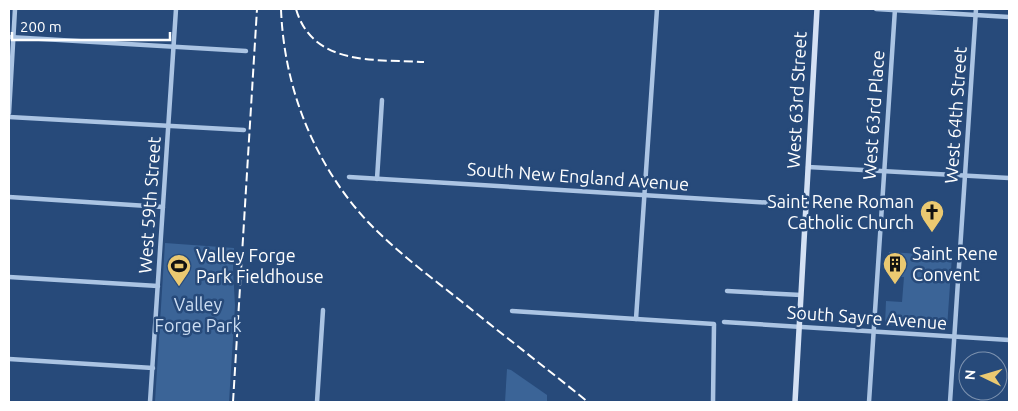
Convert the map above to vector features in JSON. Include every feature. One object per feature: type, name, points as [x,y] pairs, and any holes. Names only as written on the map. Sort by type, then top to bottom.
[{"type":"main road","name":"West 63rd Street","points":[[795,402],[817,9]]},
{"type":"street","points":[[9,113],[11,37],[16,9]]},
{"type":"street","name":"West 59th Street","points":[[150,402],[176,9]]},
{"type":"street","points":[[636,319],[657,9]]},
{"type":"street","points":[[876,9],[1009,17]]},
{"type":"street","name":"West 63rd Place","points":[[869,402],[895,9]]},
{"type":"street","name":"West 64th Street","points":[[950,402],[976,9]]},
{"type":"street","points":[[11,37],[246,51]]},
{"type":"street","points":[[377,179],[382,100]]},
{"type":"street","points":[[9,117],[244,130]]},
{"type":"street","points":[[808,167],[1009,178]]},
{"type":"street","name":"South New England Avenue","points":[[349,177],[806,205]]},
{"type":"street","points":[[9,197],[163,206]]},
{"type":"street","points":[[9,277],[158,286]]},
{"type":"street","points":[[727,290],[801,295]]},
{"type":"street","points":[[317,402],[323,310]]},
{"type":"street","points":[[512,312],[714,324],[713,402]]},
{"type":"street","name":"South Sayre Avenue","points":[[724,322],[1009,340]]},
{"type":"street","points":[[9,359],[153,368]]},
{"type":"green space","name":"Valley Forge Park","points":[[165,243],[234,248],[235,306],[229,402],[155,402]]},
{"type":"green space","points":[[889,252],[952,256],[947,328],[885,325],[886,301],[902,302],[904,277],[888,276]]},
{"type":"green space","points":[[507,369],[547,395],[547,402],[505,402]]},
{"type":"railway","points":[[233,402],[257,9]]},
{"type":"railway","points":[[281,9],[288,67],[305,123],[332,175],[349,199],[368,222],[401,253],[588,402]]},
{"type":"railway","points":[[296,9],[304,28],[316,41],[331,50],[348,56],[367,59],[424,62]]},
{"type":"place","name":"Saint Rene Roman Catholic Church","points":[[932,233]]},
{"type":"place","name":"Saint Rene Convent","points":[[895,285]]},
{"type":"place","name":"Valley Forge Park Fieldhouse","points":[[179,287]]}]
